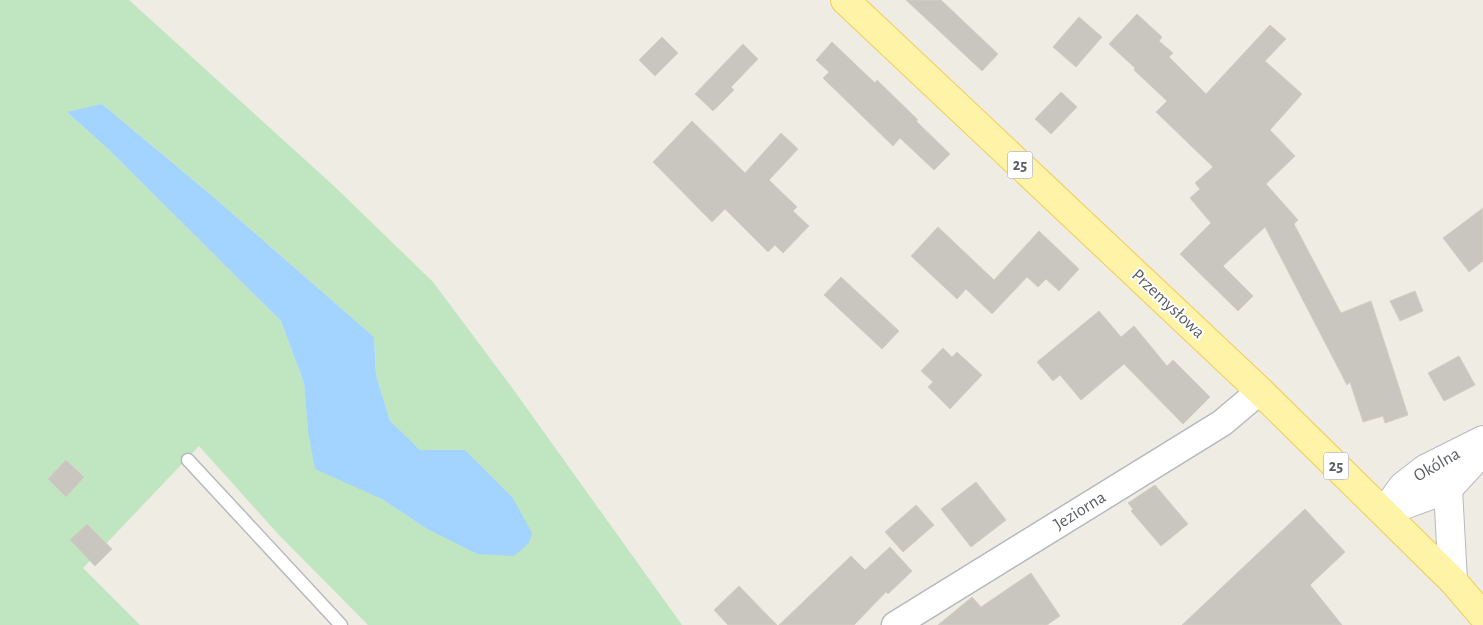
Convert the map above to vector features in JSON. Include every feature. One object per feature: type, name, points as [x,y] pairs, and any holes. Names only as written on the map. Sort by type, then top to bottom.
[{"type":"main road","name":"Przemysłowa","points":[[845,0],[1260,391],[1453,581],[1483,616]]},
{"type":"street","name":"Jeziorna","points":[[895,625],[1222,422],[1260,391]]},
{"type":"street","name":"Okólna","points":[[1384,512],[1403,486],[1425,469],[1483,440]]},
{"type":"street","name":"Okólna","points":[[1384,512],[1448,489],[1483,451]]},
{"type":"street","name":"Okólna","points":[[1448,489],[1453,581]]},
{"type":"lane","points":[[188,460],[341,625]]},
{"type":"green space","points":[[0,0],[129,0],[335,187],[433,282],[513,389],[682,625],[368,625],[279,535],[199,446],[83,568],[140,625],[0,625]],"holes":[[[102,104],[210,194],[374,337],[376,375],[390,422],[420,450],[465,450],[477,554],[427,529],[382,499],[308,431],[304,383],[281,321],[108,149],[68,113]]]},
{"type":"water","points":[[102,104],[210,194],[374,337],[376,375],[390,421],[420,450],[465,450],[513,498],[532,533],[529,543],[514,556],[477,554],[427,529],[382,499],[315,469],[308,431],[304,383],[281,321],[108,149],[67,112]]},
{"type":"building","points":[[906,0],[941,0],[998,54],[982,71]]},
{"type":"building","points":[[1137,14],[1162,37],[1159,41],[1173,53],[1169,57],[1206,94],[1270,25],[1286,39],[1265,61],[1302,94],[1270,130],[1295,156],[1266,184],[1298,220],[1294,224],[1341,313],[1371,301],[1408,415],[1385,423],[1383,416],[1363,422],[1350,382],[1347,385],[1265,227],[1223,266],[1253,296],[1238,311],[1180,254],[1211,223],[1190,198],[1200,189],[1195,183],[1213,167],[1156,112],[1167,101],[1109,44]]},
{"type":"building","points":[[1079,17],[1102,37],[1076,67],[1053,47]]},
{"type":"building","points":[[662,37],[678,53],[655,76],[639,60]]},
{"type":"building","points":[[832,42],[875,83],[877,80],[950,154],[934,170],[900,138],[893,146],[823,78],[829,72],[816,60]]},
{"type":"building","points":[[743,44],[758,59],[731,87],[734,90],[713,111],[695,94]]},
{"type":"building","points":[[1061,92],[1077,107],[1051,134],[1035,119]]},
{"type":"building","points":[[692,121],[745,173],[781,133],[798,149],[769,180],[797,207],[793,211],[809,226],[783,253],[775,245],[768,252],[725,209],[712,222],[653,162]]},
{"type":"building","points":[[1483,208],[1483,261],[1469,272],[1443,238]]},
{"type":"building","points":[[938,227],[994,280],[1039,231],[1079,269],[1059,291],[1046,279],[1038,287],[1027,277],[992,314],[966,289],[957,299],[911,256]]},
{"type":"building","points":[[841,277],[899,331],[882,349],[824,295]]},
{"type":"building","points":[[1415,291],[1423,311],[1400,321],[1390,301]]},
{"type":"building","points":[[1099,311],[1121,337],[1134,326],[1167,366],[1173,360],[1210,397],[1183,424],[1124,364],[1081,400],[1060,375],[1053,381],[1037,362]]},
{"type":"building","points":[[943,348],[952,357],[957,352],[982,375],[950,409],[928,387],[933,382],[921,371]]},
{"type":"building","points":[[1459,356],[1475,385],[1444,401],[1428,373]]},
{"type":"building","points":[[66,460],[84,477],[66,497],[48,479]]},
{"type":"building","points":[[976,482],[1006,520],[971,547],[941,509]]},
{"type":"building","points":[[1155,485],[1188,524],[1161,546],[1131,511],[1133,509],[1128,503]]},
{"type":"building","points":[[916,505],[934,525],[903,552],[885,532]]},
{"type":"building","points":[[1305,509],[1345,552],[1310,585],[1342,625],[1182,625]]},
{"type":"building","points":[[87,524],[112,549],[95,566],[70,540]]},
{"type":"building","points":[[890,547],[912,571],[888,594],[886,592],[854,625],[779,625],[851,556],[865,570]]},
{"type":"building","points":[[1031,573],[1060,616],[1047,625],[938,625],[972,597],[981,607]]},
{"type":"building","points":[[739,586],[777,625],[728,625],[714,610]]}]
